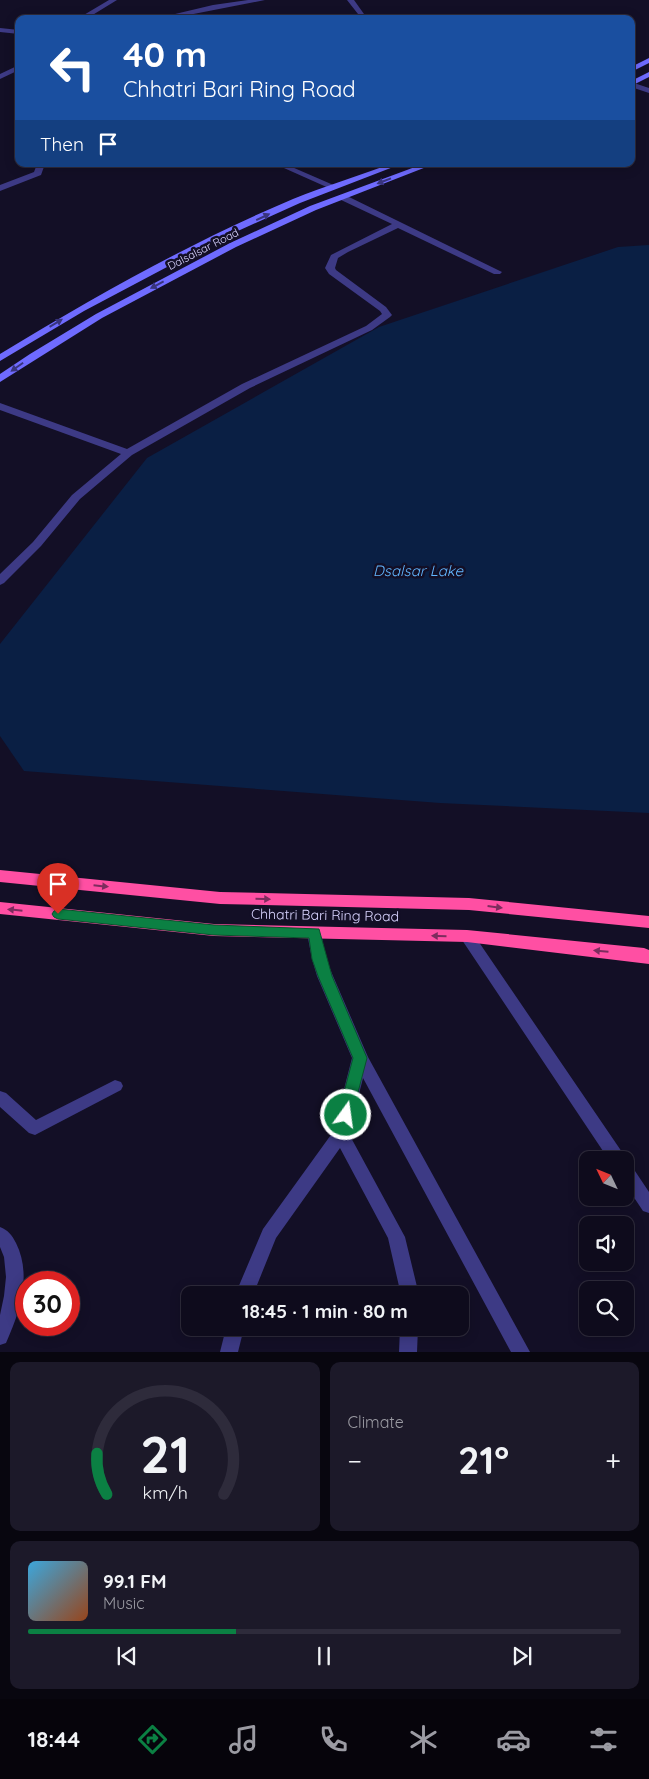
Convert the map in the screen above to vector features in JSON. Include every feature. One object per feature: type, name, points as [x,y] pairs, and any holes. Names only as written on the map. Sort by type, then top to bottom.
[{"type":"highway","name":"Chhatri Bari Ring Road","points":[[0,876],[220,898],[469,904],[649,922]]},
{"type":"highway","name":"Chhatri Bari Ring Road","points":[[0,908],[214,930],[467,936],[649,957]]},
{"type":"street","points":[[87,15],[114,0]]},
{"type":"street","points":[[176,15],[262,0]]},
{"type":"street","points":[[350,0],[361,15]]},
{"type":"street","points":[[0,30],[15,32]]},
{"type":"street","points":[[635,68],[649,60]]},
{"type":"street","points":[[0,78],[15,69]]},
{"type":"street","points":[[635,82],[649,74]]},
{"type":"street","points":[[635,86],[649,91]]},
{"type":"street","points":[[0,188],[38,173],[40,167]]},
{"type":"street","points":[[286,167],[334,187]]},
{"type":"street","name":"Dalsalsar Road","points":[[0,358],[81,309],[216,238],[297,201],[384,167]]},
{"type":"street","name":"Dalsalsar Road","points":[[0,379],[33,356],[99,316],[233,245],[313,208],[422,167]]},
{"type":"street","points":[[342,197],[497,272]]},
{"type":"street","points":[[0,581],[37,544],[76,497],[128,453],[246,386],[369,328],[384,318],[387,315],[383,309],[332,272],[330,268],[334,257],[398,224]]},
{"type":"street","points":[[0,406],[128,453]]},
{"type":"street","points":[[314,933],[319,959],[325,976],[360,1058],[521,1352]]},
{"type":"street","points":[[467,936],[612,1151]]},
{"type":"street","points":[[248,1286],[269,1234],[341,1134],[360,1058]]},
{"type":"street","points":[[0,1097],[35,1128],[115,1086]]},
{"type":"street","points":[[341,1134],[396,1237],[408,1286]]},
{"type":"street","points":[[634,1184],[649,1206]]},
{"type":"street","points":[[0,1234],[14,1258],[12,1304],[0,1337]]},
{"type":"street","points":[[229,1352],[233,1336]]},
{"type":"street","points":[[408,1352],[409,1336]]},
{"type":"water","name":"Dsalsar Lake","points":[[649,245],[649,813],[440,803],[24,771],[0,736],[0,644],[147,458],[379,327],[618,247]]},
{"type":"route","points":[[58,914],[214,930],[314,933],[319,959],[325,976],[360,1058],[346,1115]]}]
